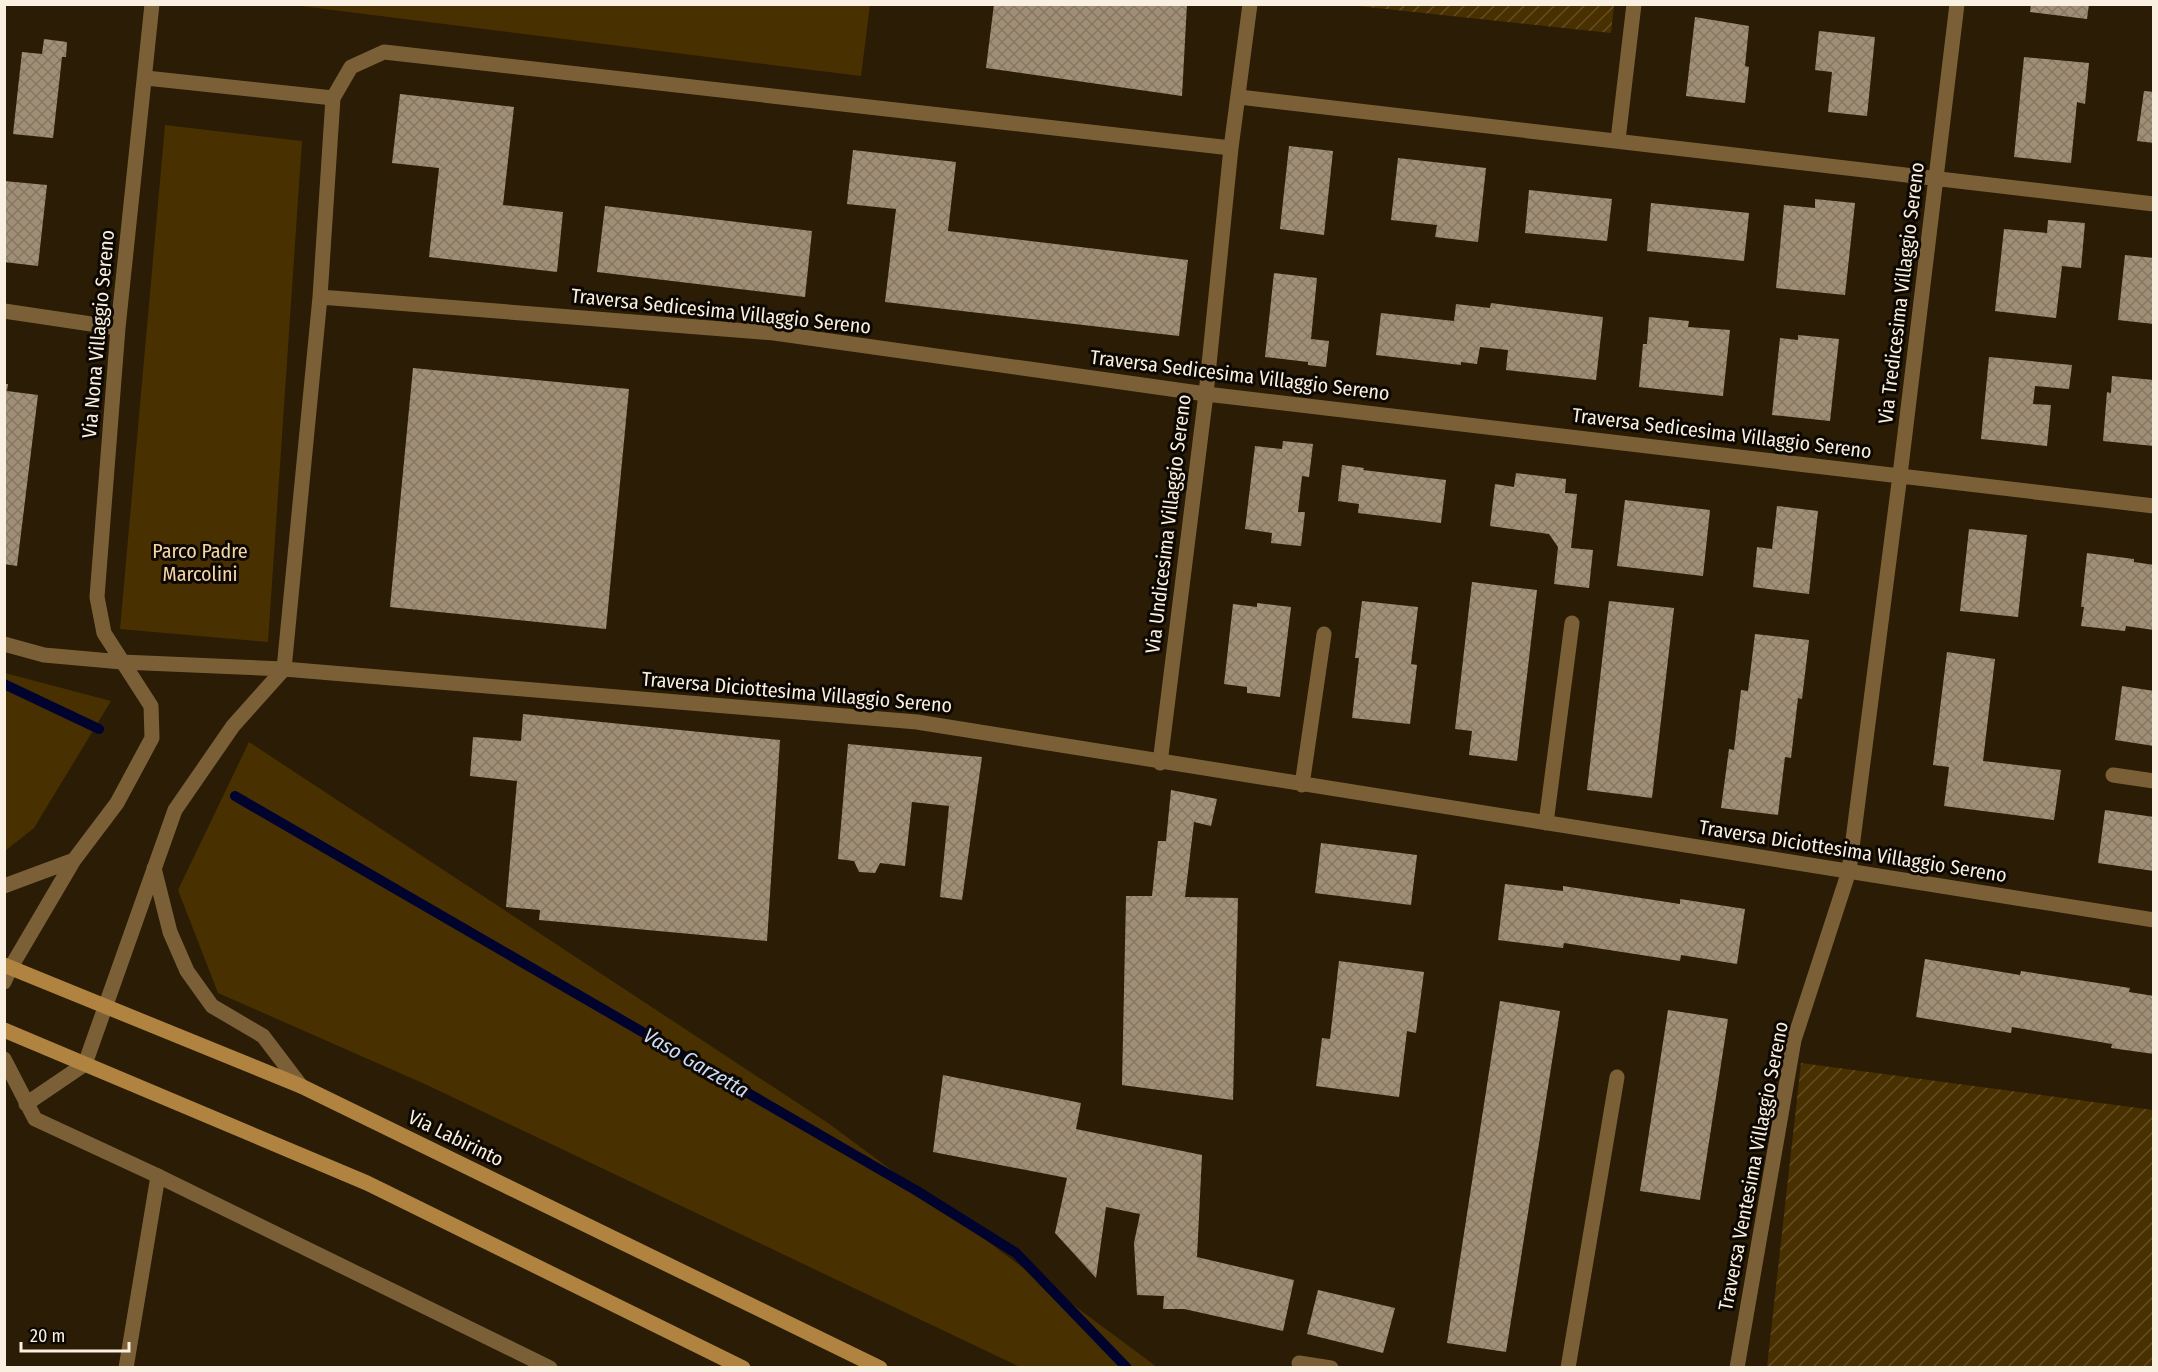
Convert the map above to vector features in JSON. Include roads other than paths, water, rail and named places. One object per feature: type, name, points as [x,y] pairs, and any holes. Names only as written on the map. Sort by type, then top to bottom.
[{"type":"street","name":"Via Nona Villaggio Sereno","points":[[4,982],[8,966],[74,860],[117,803],[152,738],[151,706],[104,633],[97,597],[118,328],[152,4]]},
{"type":"street","name":"Via Undicesima Villaggio Sereno","points":[[1161,762],[1206,394],[1231,148],[1250,4]]},
{"type":"street","points":[[1618,140],[1634,4]]},
{"type":"street","name":"Via Tredicesima Villaggio Sereno","points":[[1849,871],[1957,4]]},
{"type":"street","points":[[26,1104],[86,1064],[175,810],[233,726],[284,669],[320,297],[333,98],[351,67],[384,52],[1231,148]]},
{"type":"street","points":[[146,78],[333,98]]},
{"type":"street","points":[[1239,97],[2154,204]]},
{"type":"street","name":"Traversa Sedicesima Villaggio Sereno","points":[[320,297],[774,333],[1206,394],[2154,506]]},
{"type":"street","points":[[4,311],[118,328]]},
{"type":"street","points":[[1546,823],[1572,623]]},
{"type":"street","points":[[1302,785],[1324,634]]},
{"type":"street","points":[[4,644],[44,655],[122,662],[284,669]]},
{"type":"street","name":"Traversa Diciottesima Villaggio Sereno","points":[[284,669],[917,722],[2154,920]]},
{"type":"street","points":[[2113,775],[2154,781]]},
{"type":"street","points":[[4,886],[74,860]]},
{"type":"street","points":[[154,868],[170,932],[187,971],[212,1006],[263,1036],[301,1086]]},
{"type":"street","name":"Traversa Ventesima Villaggio Sereno","points":[[1737,1368],[1794,1040],[1849,871]]},
{"type":"street","name":"Via Labirinto","points":[[8,966],[301,1086],[880,1368]]},
{"type":"street","points":[[4,1030],[367,1183],[743,1368]]},
{"type":"street","points":[[4,1059],[35,1119],[158,1176],[550,1368]]},
{"type":"street","points":[[1568,1368],[1617,1077]]},
{"type":"street","points":[[126,1368],[158,1176]]},
{"type":"street","points":[[1299,1362],[1331,1368]]},
{"type":"waterway","name":"Vaso Garzetta","points":[[4,684],[99,729]]},
{"type":"waterway","name":"Vaso Garzetta","points":[[235,796],[917,1191],[1016,1253],[1127,1368]]},
{"type":"park label","name":"Parco Padre Marcolini","points":[[200,562]]}]
